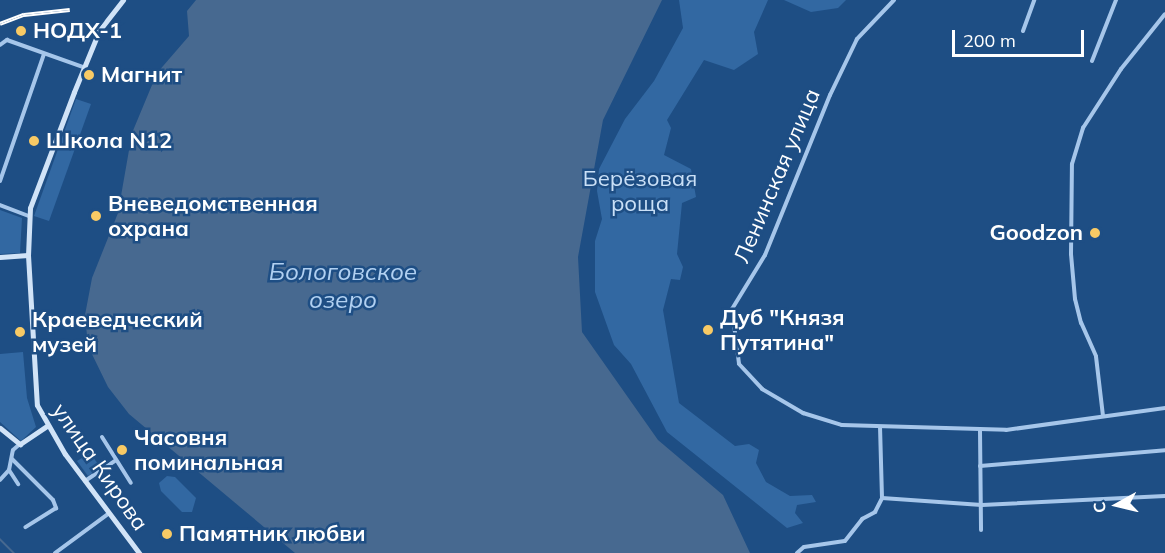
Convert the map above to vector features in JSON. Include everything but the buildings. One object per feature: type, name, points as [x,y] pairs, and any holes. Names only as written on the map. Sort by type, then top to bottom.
[{"type":"main road","points":[[28,216],[83,67],[99,31],[123,0]]},
{"type":"main road","name":"улица Кирова","points":[[28,216],[33,381],[37,405],[47,426],[84,481],[139,553]]},
{"type":"main road","points":[[0,257],[28,255]]},
{"type":"main road","points":[[0,428],[20,444],[47,426]]},
{"type":"street","name":"Ленинская улица","points":[[894,0],[857,39],[830,95],[765,255],[732,309],[739,364],[762,389],[810,415],[842,425],[980,431],[1165,408]]},
{"type":"street","points":[[1023,31],[1034,0]]},
{"type":"street","points":[[1092,61],[1116,0]]},
{"type":"street","points":[[1103,416],[1096,356],[1075,299],[1071,254],[1072,164],[1083,128],[1121,69],[1165,14]]},
{"type":"street","points":[[0,45],[7,40],[83,67]]},
{"type":"street","points":[[0,181],[44,54]]},
{"type":"street","points":[[0,205],[28,216]]},
{"type":"street","points":[[797,553],[804,547],[845,541],[862,519],[875,512],[882,498],[880,428]]},
{"type":"street","points":[[980,431],[981,530]]},
{"type":"street","points":[[102,438],[131,483]]},
{"type":"street","points":[[0,480],[9,470],[13,450],[20,444]]},
{"type":"street","points":[[980,466],[1165,450]]},
{"type":"street","points":[[12,459],[53,500],[56,508],[26,526]]},
{"type":"street","points":[[84,481],[117,460]]},
{"type":"street","points":[[9,470],[18,484]]},
{"type":"street","points":[[882,498],[982,505],[1165,496]]},
{"type":"street","points":[[55,553],[108,514]]},
{"type":"green space","name":"Берёзовая роща","points":[[679,0],[768,0],[754,32],[758,54],[734,70],[704,60],[667,120],[671,128],[664,155],[691,169],[696,197],[682,203],[677,254],[683,267],[680,280],[671,279],[663,310],[679,403],[735,446],[749,444],[759,450],[756,463],[766,482],[790,496],[812,495],[816,502],[797,505],[795,513],[803,523],[787,528],[667,432],[631,364],[614,345],[595,292],[595,241],[602,219],[597,191],[599,169],[625,119],[654,81],[683,28]]},
{"type":"green space","points":[[784,0],[846,0],[838,8],[811,12]]},
{"type":"green space","points":[[76,99],[91,104],[49,221],[34,216]]},
{"type":"green space","points":[[0,210],[22,218],[20,253],[0,254]]},
{"type":"green space","points":[[23,352],[27,398],[36,427],[21,441],[0,422],[0,354]]},
{"type":"green space","points":[[90,453],[98,464],[97,470],[88,476],[77,461]]},
{"type":"green space","points":[[167,476],[175,477],[196,498],[192,512],[182,512],[161,491],[159,483]]},
{"type":"water","name":"Бологовское озеро","points":[[196,0],[662,0],[603,120],[578,257],[582,332],[658,440],[723,495],[750,553],[295,553],[129,414],[108,387],[88,346],[85,315],[92,278],[118,213],[132,133],[157,73],[189,36],[187,11]]},
{"type":"waterway","points":[[0,539],[14,553]]},
{"type":"railway","points":[[0,24],[24,15],[70,10]]},
{"type":"place","name":"НОДХ-1","points":[[21,31]]},
{"type":"place","name":"Магнит","points":[[89,75]]},
{"type":"place","name":"Школа N12","points":[[34,141]]},
{"type":"place","name":"Вневедомственная охрана","points":[[96,216]]},
{"type":"place","name":"Goodzon","points":[[1095,233]]},
{"type":"place","name":"Дуб \"Князя Путятина\"","points":[[708,330]]},
{"type":"place","name":"Краеведческий музей","points":[[20,332]]},
{"type":"place","name":"Часовня поминальная","points":[[122,450]]},
{"type":"place","name":"Памятник любви","points":[[167,534]]}]
